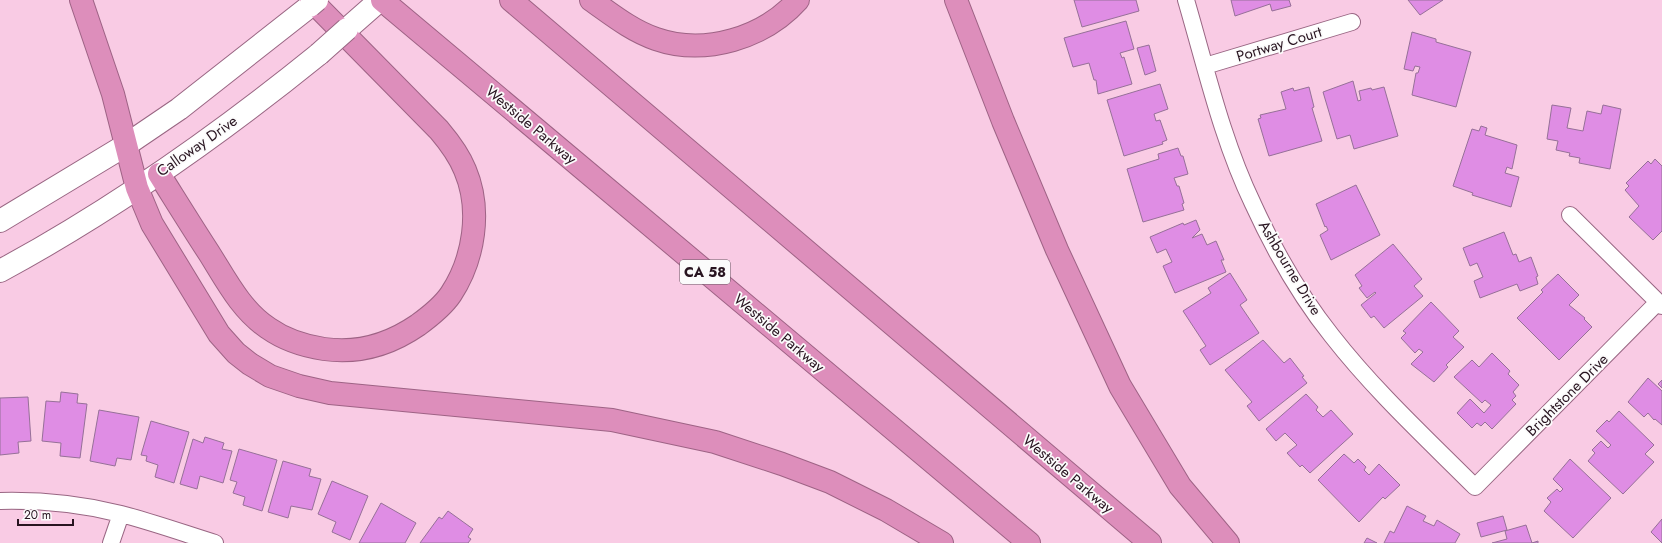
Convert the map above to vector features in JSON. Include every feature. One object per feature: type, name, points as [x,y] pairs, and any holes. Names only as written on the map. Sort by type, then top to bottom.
[{"type":"highway","points":[[81,0],[113,94],[137,188],[152,224],[219,334],[240,356],[270,376],[299,386],[330,393],[612,420],[716,442],[830,482],[886,510],[942,543]]},
{"type":"highway","points":[[159,174],[233,291],[248,311],[268,328],[288,340],[310,347],[336,351],[359,350],[386,343],[406,333],[429,317],[450,295],[464,271],[471,248],[474,223],[472,195],[466,171],[456,150],[440,130],[311,0]]},
{"type":"highway","name":"Westside Parkway","points":[[381,0],[1029,543]]},
{"type":"highway","name":"Westside Parkway","points":[[511,0],[1150,543]]},
{"type":"highway","points":[[591,0],[638,31],[656,39],[678,45],[702,45],[723,43],[744,37],[782,16],[798,0]]},
{"type":"highway","points":[[956,0],[1003,121],[1057,250],[1120,386],[1180,486],[1228,543]]},
{"type":"main road","points":[[0,222],[126,146],[179,109],[317,0]]},
{"type":"main road","name":"Calloway Drive","points":[[0,271],[159,174],[265,97],[319,54],[381,0]]},
{"type":"street","name":"Ashbourne Drive","points":[[1186,0],[1230,148],[1252,203],[1273,245],[1297,286],[1331,335],[1369,380],[1475,487]]},
{"type":"street","name":"Portway Court","points":[[1205,66],[1352,22]]},
{"type":"street","points":[[1570,215],[1660,304]]},
{"type":"street","name":"Brightstone Drive","points":[[1475,487],[1660,304]]},
{"type":"street","points":[[0,501],[30,500],[76,505],[121,514],[214,543]]},
{"type":"street","points":[[111,543],[121,514]]},
{"type":"building","points":[[1074,0],[1136,0],[1139,11],[1082,27]]},
{"type":"building","points":[[1231,0],[1289,0],[1291,6],[1272,11],[1270,4],[1235,16]]},
{"type":"building","points":[[1408,0],[1443,0],[1420,15]]},
{"type":"building","points":[[1126,21],[1134,49],[1120,53],[1122,58],[1124,57],[1132,84],[1098,94],[1096,80],[1094,80],[1089,63],[1073,67],[1064,38]]},
{"type":"building","points":[[1412,32],[1436,39],[1436,42],[1471,52],[1456,107],[1412,95],[1416,73],[1418,73],[1420,67],[1415,66],[1413,71],[1404,69]]},
{"type":"building","points":[[1149,45],[1156,71],[1145,75],[1137,48]]},
{"type":"building","points":[[1353,81],[1358,101],[1361,100],[1359,91],[1384,87],[1398,136],[1354,149],[1350,135],[1337,139],[1323,92]]},
{"type":"building","points":[[1160,84],[1168,109],[1154,114],[1156,121],[1160,120],[1167,140],[1162,142],[1163,144],[1124,156],[1107,100]]},
{"type":"building","points":[[1309,87],[1314,107],[1312,108],[1322,141],[1269,156],[1258,119],[1261,118],[1260,115],[1286,109],[1281,92],[1293,88],[1294,91]]},
{"type":"building","points":[[1552,105],[1571,108],[1567,128],[1583,131],[1587,111],[1601,114],[1603,105],[1621,109],[1610,169],[1579,163],[1580,158],[1569,156],[1570,153],[1556,150],[1558,141],[1547,139]]},
{"type":"building","points":[[1481,126],[1487,128],[1485,135],[1517,145],[1512,169],[1507,167],[1505,173],[1519,177],[1511,207],[1472,195],[1473,193],[1453,186],[1472,129],[1479,131]]},
{"type":"building","points":[[1178,148],[1181,156],[1183,156],[1188,174],[1174,178],[1177,186],[1179,186],[1184,203],[1182,204],[1184,210],[1143,222],[1127,169],[1159,159],[1158,154]]},
{"type":"building","points":[[1655,159],[1662,166],[1662,231],[1653,240],[1629,217],[1639,206],[1625,190],[1629,186],[1626,183],[1648,161],[1651,164]]},
{"type":"building","points":[[1356,185],[1380,235],[1331,260],[1320,235],[1328,230],[1326,226],[1325,227],[1316,204]]},
{"type":"building","points":[[1196,220],[1200,230],[1192,238],[1202,234],[1207,245],[1216,241],[1224,260],[1221,260],[1226,272],[1175,293],[1163,266],[1172,262],[1166,249],[1157,253],[1150,237],[1183,223],[1184,225]]},
{"type":"building","points":[[1504,232],[1513,255],[1516,254],[1519,262],[1531,257],[1538,276],[1536,277],[1538,284],[1520,291],[1517,284],[1480,298],[1474,281],[1483,277],[1477,263],[1470,266],[1463,248]]},
{"type":"building","points":[[1393,244],[1422,279],[1414,286],[1423,296],[1384,328],[1374,316],[1371,318],[1361,305],[1376,293],[1375,292],[1367,298],[1359,288],[1362,286],[1355,275]]},
{"type":"building","points":[[1230,273],[1247,300],[1240,305],[1259,333],[1210,365],[1200,350],[1206,346],[1183,311],[1211,293],[1208,288]]},
{"type":"building","points":[[1558,274],[1579,295],[1569,305],[1585,318],[1584,319],[1592,327],[1559,360],[1517,318],[1543,292],[1541,290]]},
{"type":"building","points":[[1431,302],[1459,331],[1453,337],[1464,347],[1446,365],[1448,367],[1434,382],[1411,364],[1423,352],[1419,349],[1415,353],[1401,338],[1406,333],[1403,331]]},
{"type":"building","points":[[1263,340],[1284,363],[1290,358],[1304,376],[1302,377],[1307,383],[1259,421],[1247,406],[1252,402],[1225,370]]},
{"type":"building","points":[[1492,353],[1510,371],[1508,374],[1519,385],[1513,392],[1516,396],[1512,400],[1516,404],[1492,429],[1485,422],[1481,426],[1477,423],[1472,428],[1457,413],[1470,399],[1484,413],[1491,405],[1485,400],[1482,403],[1454,377],[1472,360],[1479,367]]},
{"type":"building","points":[[1648,378],[1662,391],[1662,425],[1655,419],[1654,420],[1648,413],[1644,417],[1628,402]]},
{"type":"building","points":[[1662,380],[1662,388],[1658,384]]},
{"type":"building","points":[[61,392],[78,394],[77,403],[87,404],[80,458],[60,456],[61,443],[42,441],[46,401],[60,402]]},
{"type":"building","points":[[1306,394],[1318,407],[1316,410],[1323,417],[1331,410],[1353,434],[1310,473],[1302,465],[1300,467],[1287,453],[1297,445],[1285,433],[1276,441],[1266,429]]},
{"type":"building","points":[[28,397],[31,441],[18,442],[19,453],[0,455],[0,398]]},
{"type":"building","points":[[99,410],[139,417],[131,460],[117,458],[115,466],[90,461]]},
{"type":"building","points":[[1619,411],[1654,445],[1645,454],[1654,462],[1623,494],[1588,461],[1595,453],[1592,450],[1601,441],[1608,448],[1611,445],[1596,431],[1607,420],[1609,422]]},
{"type":"building","points":[[151,421],[189,432],[174,483],[155,477],[158,465],[146,461],[147,456],[141,455]]},
{"type":"building","points":[[205,437],[224,443],[222,449],[232,451],[223,483],[200,476],[197,489],[180,484],[193,439],[203,443]]},
{"type":"building","points":[[239,449],[277,460],[262,511],[243,505],[245,497],[233,493],[237,482],[230,480]]},
{"type":"building","points":[[1344,454],[1354,463],[1358,459],[1366,467],[1364,470],[1369,475],[1379,464],[1400,485],[1385,499],[1383,497],[1359,522],[1318,480]]},
{"type":"building","points":[[1570,459],[1611,498],[1573,538],[1544,511],[1551,502],[1547,498],[1557,489],[1560,492],[1563,489],[1553,479]]},
{"type":"building","points":[[283,461],[311,469],[309,476],[321,479],[312,510],[291,506],[288,518],[268,512]]},
{"type":"building","points":[[332,481],[368,496],[350,540],[332,532],[336,522],[318,514]]},
{"type":"building","points":[[381,503],[416,523],[405,543],[359,543]]},
{"type":"building","points":[[1407,506],[1426,516],[1423,521],[1434,526],[1437,520],[1460,534],[1455,543],[1384,543],[1390,531],[1394,533]]},
{"type":"building","points":[[448,511],[473,529],[468,537],[471,539],[468,543],[420,543],[439,517],[442,519]]},
{"type":"building","points":[[1503,516],[1507,530],[1481,537],[1477,523]]},
{"type":"building","points":[[1662,519],[1662,543],[1651,532]]},
{"type":"building","points":[[1526,525],[1532,543],[1492,543],[1507,539],[1505,531]]},
{"type":"building","points":[[1367,538],[1377,543],[1364,543]]}]
